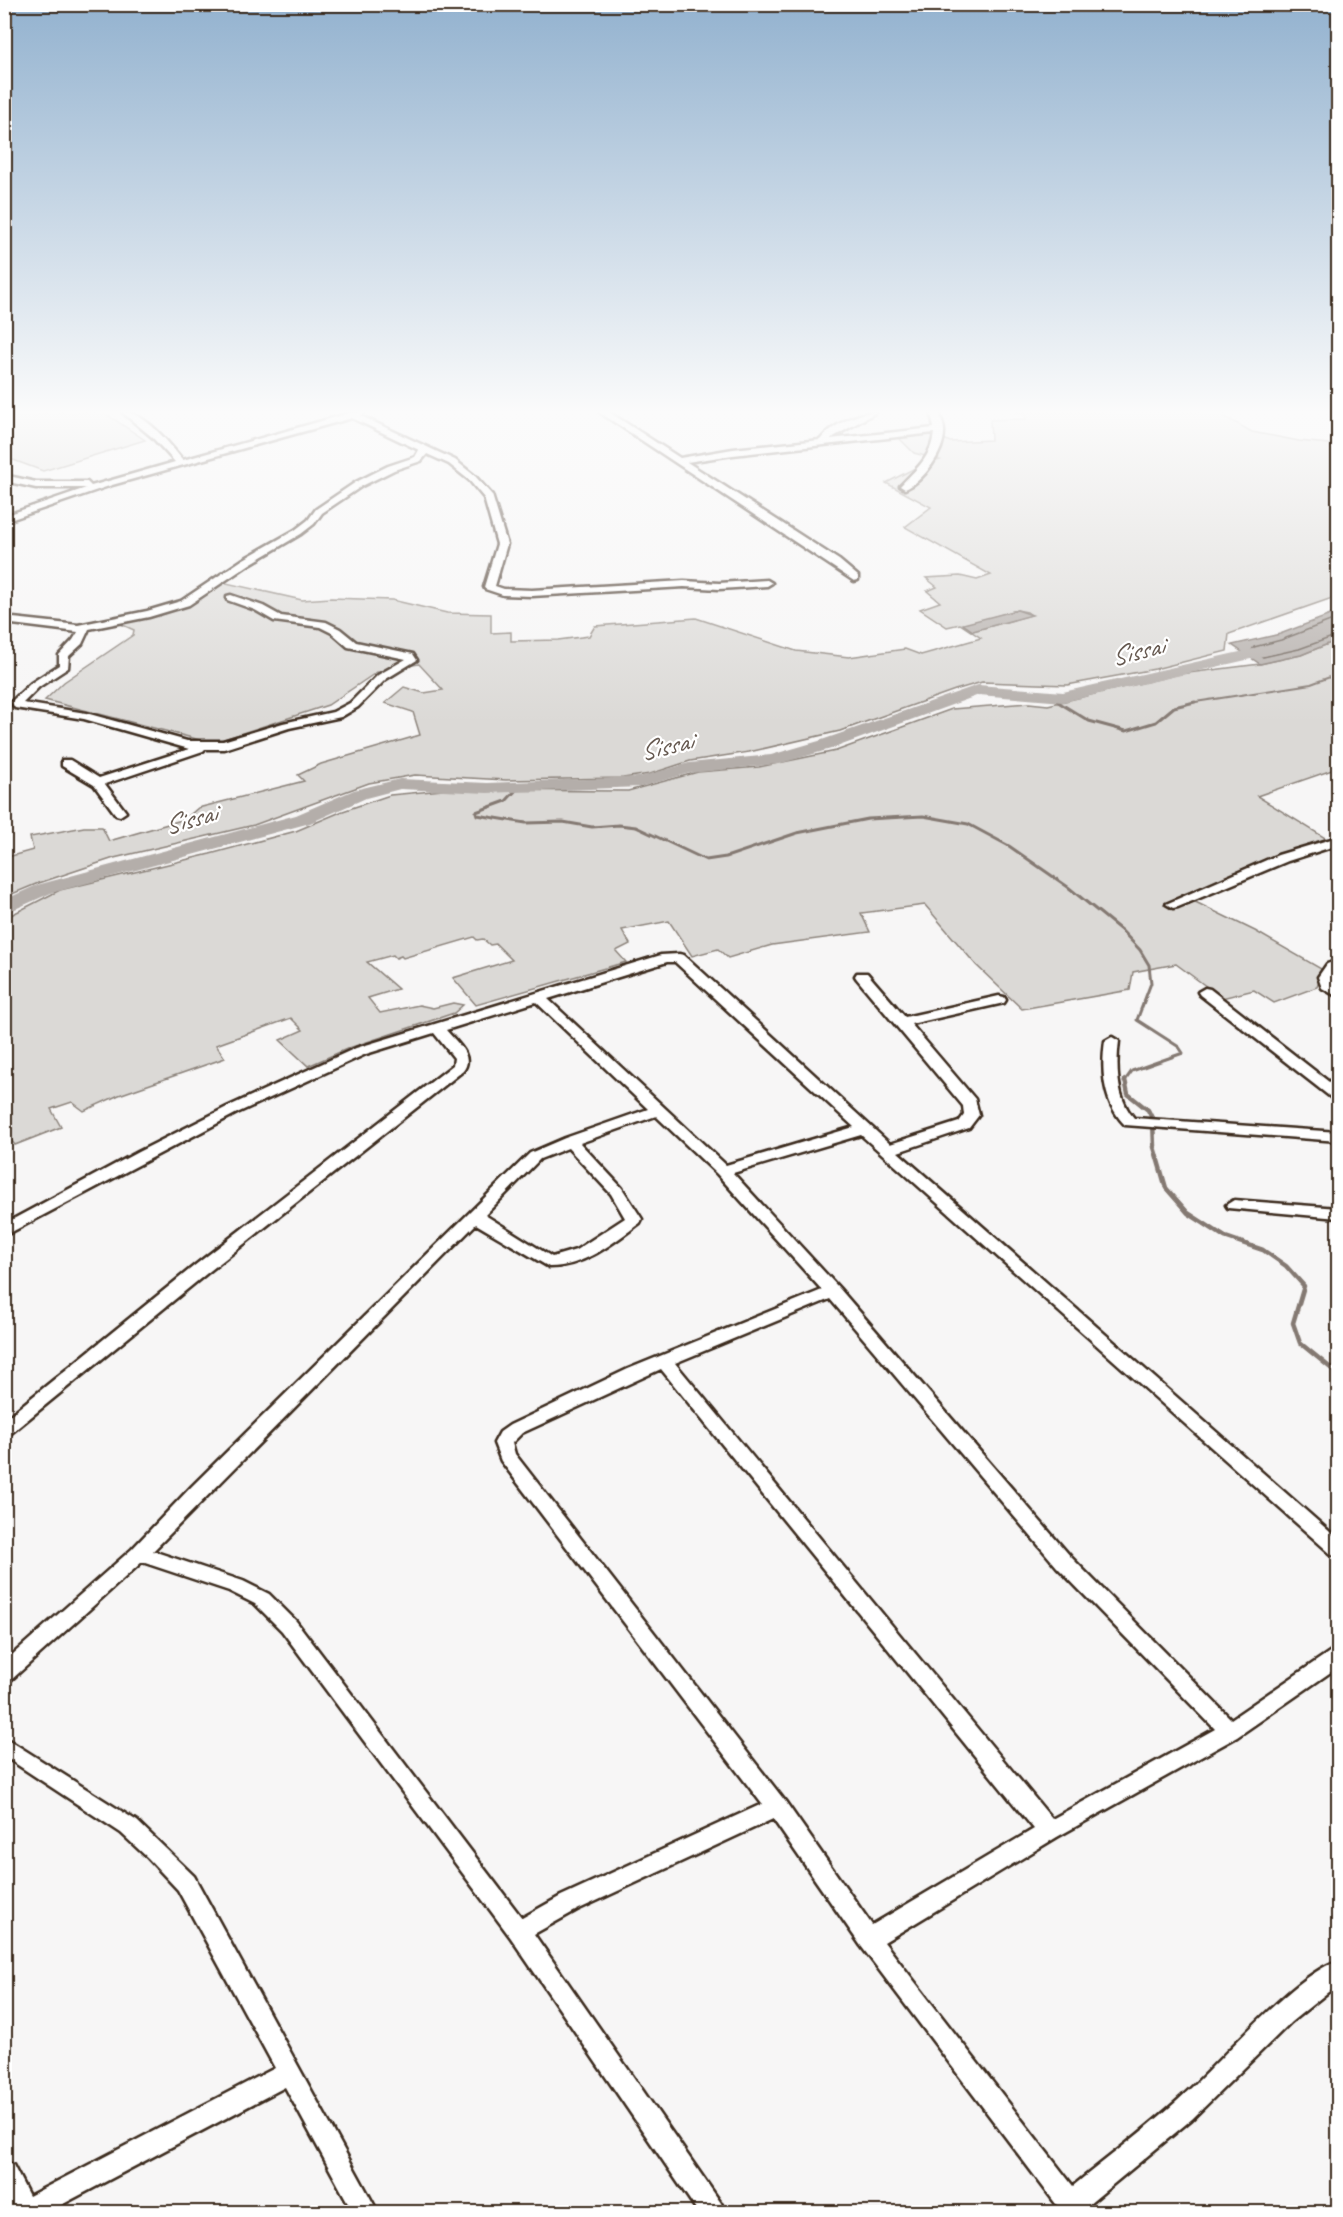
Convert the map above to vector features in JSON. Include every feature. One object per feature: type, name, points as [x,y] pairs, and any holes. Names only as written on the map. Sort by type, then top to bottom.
[{"type":"street","points":[[4,620],[79,628],[149,614],[185,603],[298,532],[316,515]]},
{"type":"street","points":[[494,515],[502,544],[489,587],[496,591],[532,593],[684,584],[719,586],[767,583]]},
{"type":"street","points":[[763,515],[835,562],[854,578]]},
{"type":"street","points":[[79,628],[84,630],[84,634],[64,655],[64,666],[35,685],[16,702],[86,716],[188,745],[207,746],[235,743],[287,726],[337,715],[354,705],[382,677],[412,660],[409,656],[352,645],[342,635],[322,624],[278,619],[231,598]]},
{"type":"street","points":[[98,782],[207,746]]},
{"type":"street","points":[[66,763],[98,782],[120,812]]},
{"type":"street","points":[[1173,904],[1283,858],[1338,841]]},
{"type":"street","points":[[4,1231],[143,1155],[232,1110],[362,1051],[537,996],[676,957],[684,959],[887,1150],[1338,1549]]},
{"type":"street","points":[[1338,964],[1332,967],[1325,978],[1327,985],[1338,993]]},
{"type":"street","points":[[862,975],[970,1102],[973,1114],[964,1125],[887,1150]]},
{"type":"street","points":[[1205,992],[1338,1096]]},
{"type":"street","points":[[537,996],[723,1171],[833,1292],[1064,1562],[1230,1731]]},
{"type":"street","points":[[902,1022],[999,1000]]},
{"type":"street","points":[[4,1430],[200,1270],[458,1068],[461,1064],[460,1058],[437,1026]]},
{"type":"street","points":[[1112,1041],[1109,1057],[1118,1110],[1130,1122],[1140,1125],[1338,1137]]},
{"type":"street","points":[[4,1674],[139,1554],[199,1491],[535,1156],[570,1141],[659,1110]]},
{"type":"street","points":[[723,1171],[864,1129]]},
{"type":"street","points":[[475,1216],[549,1262],[555,1263],[573,1258],[629,1223],[634,1219],[630,1209],[570,1141]]},
{"type":"street","points":[[1234,1205],[1338,1214]]},
{"type":"street","points":[[833,1292],[664,1361],[516,1429],[506,1436],[503,1443],[507,1456],[777,1807],[869,1939],[1074,2208],[1198,2098],[1267,2028],[1319,1983],[1338,1971]]},
{"type":"street","points":[[664,1361],[1049,1831]]},
{"type":"street","points":[[139,1554],[236,1586],[262,1599],[289,1626],[519,1931],[712,2212]]},
{"type":"street","points":[[869,1939],[1049,1831],[1230,1731],[1338,1657]]},
{"type":"street","points":[[4,1745],[129,1827],[156,1851],[186,1883],[366,2212]]},
{"type":"street","points":[[519,1931],[569,1903],[777,1807]]},
{"type":"street","points":[[4,2173],[24,2212],[288,2073]]},
{"type":"shaded area","points":[[920,515],[1338,515],[1338,596],[1229,634],[1227,651],[1155,669],[1067,685],[982,682],[840,731],[749,752],[690,761],[650,774],[623,778],[506,780],[415,775],[369,783],[254,825],[114,858],[5,897],[4,858],[33,850],[30,837],[84,827],[102,827],[109,841],[185,819],[198,808],[304,781],[298,775],[321,764],[420,735],[413,712],[385,703],[404,687],[424,693],[443,690],[419,664],[395,668],[385,673],[377,672],[328,705],[212,743],[45,700],[64,682],[133,635],[134,630],[116,622],[188,604],[222,582],[302,600],[331,598],[392,600],[447,613],[491,614],[491,633],[511,632],[511,641],[558,640],[589,636],[595,626],[696,618],[796,651],[849,657],[905,649],[921,655],[981,638],[960,624],[947,627],[920,609],[940,602],[927,591],[937,587],[926,578],[960,576],[977,580],[991,575],[905,527]],"holes":[[[1017,610],[1031,615],[973,631],[964,625]]]},
{"type":"shaded area","points":[[1338,640],[1338,768],[1257,796],[1327,839],[1181,895],[1255,931],[1323,970],[1317,987],[1274,1003],[1254,990],[1222,998],[1176,964],[1133,972],[1130,990],[1022,1009],[976,965],[925,905],[861,913],[870,932],[772,945],[728,958],[718,949],[692,956],[669,921],[622,930],[630,944],[616,951],[626,962],[476,1005],[453,978],[512,960],[496,944],[490,945],[483,939],[477,940],[474,937],[403,958],[401,956],[396,958],[393,955],[367,962],[398,989],[368,998],[380,1013],[419,1005],[433,1008],[453,1003],[463,1005],[454,1013],[349,1048],[308,1066],[280,1040],[303,1030],[291,1018],[216,1045],[225,1058],[119,1095],[84,1111],[72,1102],[51,1109],[61,1127],[15,1145],[5,1133],[5,918],[60,890],[296,831],[343,811],[390,795],[443,790],[628,791],[698,772],[759,767],[836,751],[952,709],[1029,703],[1048,705],[1180,674],[1260,664],[1301,655]]},
{"type":"water","points":[[1017,610],[1032,615],[973,631],[963,624]]},
{"type":"water","points":[[1338,612],[1338,640],[1301,655],[1260,664],[1232,645],[1280,634]]},
{"type":"waterway","name":"Sissai","points":[[4,908],[44,889],[303,819],[360,794],[400,784],[487,788],[640,782],[689,768],[772,760],[825,745],[978,690],[1063,697],[1275,649]]},
{"type":"waterway","points":[[1194,702],[1311,684],[1338,674]]},
{"type":"waterway","name":"Sissai","points":[[1046,695],[1060,703]]},
{"type":"waterway","points":[[1058,702],[1089,721],[1126,731],[1156,722],[1174,707],[1194,702]]},
{"type":"waterway","points":[[1189,703],[1194,702]]},
{"type":"waterway","points":[[519,787],[506,801],[476,812],[477,815],[526,823],[563,822],[592,827],[619,825],[636,827],[706,860],[726,857],[797,833],[868,819],[923,816],[968,824],[1009,846],[1068,887],[1122,931],[1140,950],[1149,965],[1151,983],[1137,1020],[1179,1047],[1183,1053],[1132,1071],[1125,1080]]},
{"type":"waterway","points":[[1125,1080],[1128,1094],[1148,1110],[1153,1120],[1154,1147],[1166,1188],[1188,1213],[1225,1237],[1263,1250],[1286,1266],[1304,1286],[1293,1323],[1300,1343],[1338,1374]]}]
